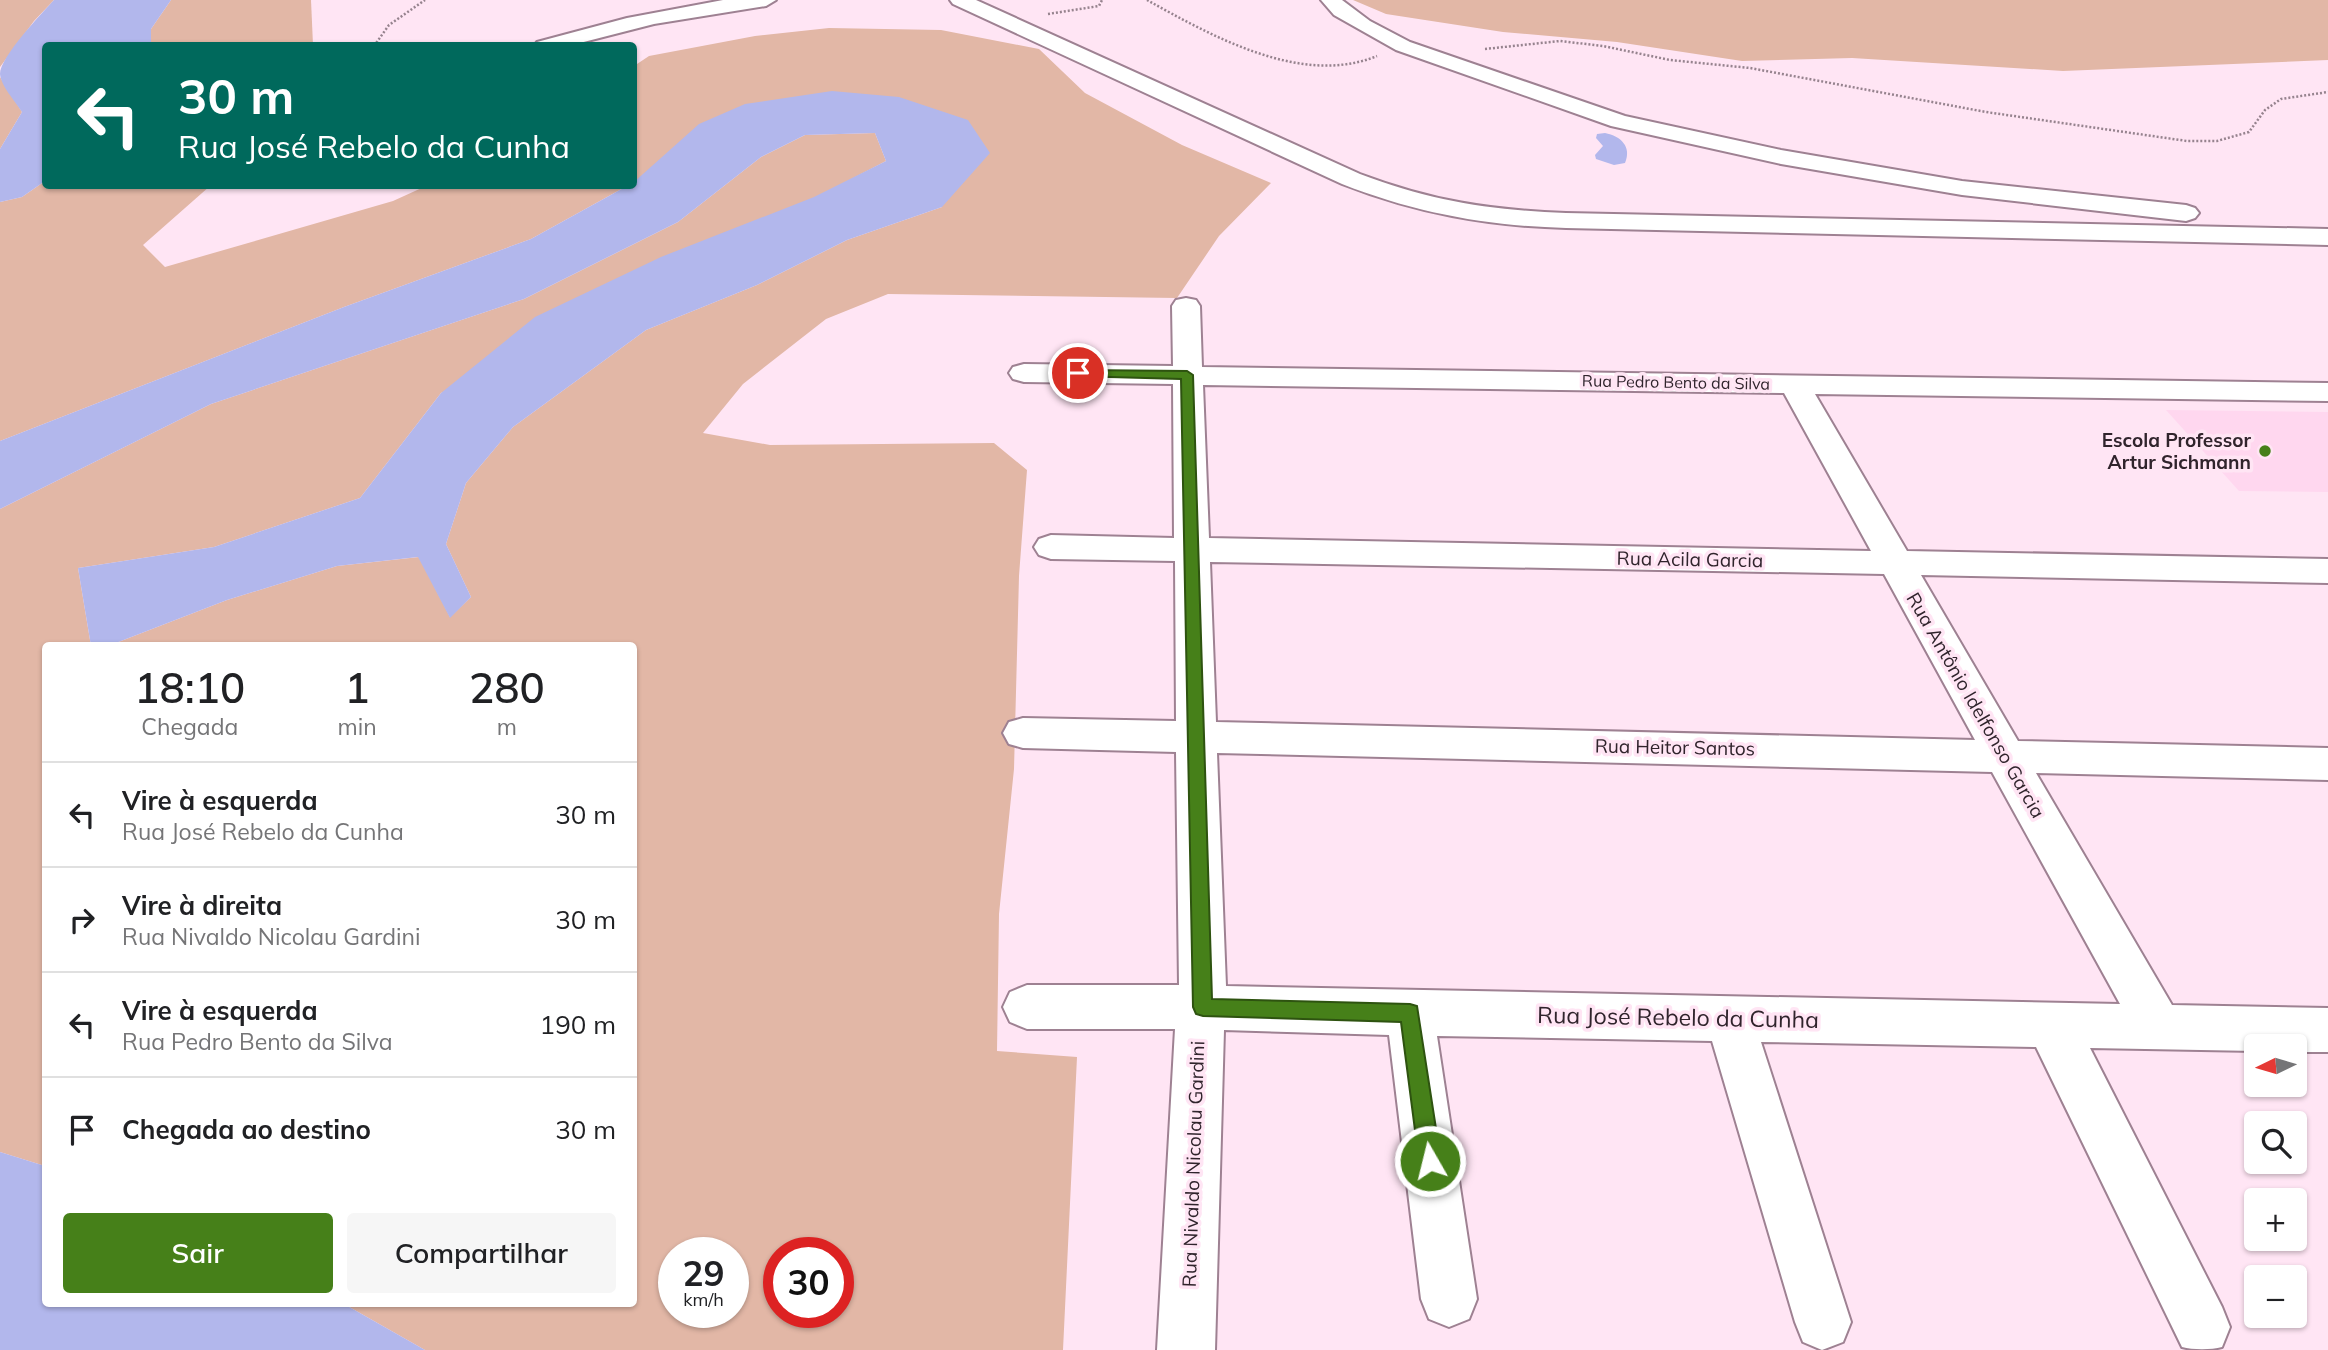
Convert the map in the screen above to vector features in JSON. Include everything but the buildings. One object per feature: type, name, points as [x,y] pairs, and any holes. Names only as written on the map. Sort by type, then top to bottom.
[{"type":"street","points":[[559,42],[613,27],[705,8],[766,0]]},
{"type":"street","points":[[960,0],[1350,179],[1416,202],[1466,213],[1510,219],[1574,221],[2328,237]]},
{"type":"street","points":[[1331,0],[1341,11],[1403,46],[1596,114],[1781,157],[1962,188],[2220,215],[2328,220]]},
{"type":"street","points":[[603,7],[613,27]]},
{"type":"street","points":[[2103,204],[2134,234]]},
{"type":"street","name":"Rua Nivaldo Nicolau Gardini","points":[[1185,306],[1203,1007],[1197,1047],[1186,1350]]},
{"type":"street","name":"Rua Pedro Bento da Silva","points":[[1024,373],[2328,392]]},
{"type":"street","name":"Rua Antônio Idelfonso Garcia","points":[[1794,384],[2158,1026]]},
{"type":"street","name":"Rua Acila Garcia","points":[[1051,547],[2328,571]]},
{"type":"street","name":"Rua Heitor Santos","points":[[1023,733],[1196,735],[2328,764]]},
{"type":"street","name":"Rua José Rebelo da Cunha","points":[[1027,1007],[1203,1007],[2158,1026],[2325,1035]]},
{"type":"street","points":[[1410,1013],[1449,1299]]},
{"type":"street","points":[[1729,1018],[1823,1322]]},
{"type":"street","points":[[2049,1024],[2071,1062],[2203,1327]]},
{"type":"path","points":[[376,42],[379,34],[398,16],[425,0]]},
{"type":"path","points":[[1009,23],[1100,6],[1102,0]]},
{"type":"path","points":[[1147,0],[1236,43],[1280,58],[1326,66],[1352,65],[1403,46]]},
{"type":"path","points":[[1479,49],[1560,41],[1603,46],[1671,60],[1750,68],[1986,112],[2187,142],[2217,141],[2249,132],[2262,110],[2284,96],[2328,92]]},
{"type":"shaded area","points":[[0,0],[54,0],[34,21],[0,67]]},
{"type":"shaded area","points":[[171,0],[311,0],[313,42],[151,42],[151,29]]},
{"type":"shaded area","points":[[1353,0],[2328,0],[2328,60],[2063,71],[1852,58],[1742,61],[1617,42],[1503,32],[1386,14]]},
{"type":"shaded area","points":[[829,28],[941,30],[1039,49],[1085,93],[1182,145],[1271,183],[1219,236],[1177,298],[888,294],[826,319],[743,384],[703,433],[770,445],[994,443],[1027,470],[1019,576],[1014,769],[999,914],[997,1051],[1077,1057],[1063,1350],[425,1350],[349,1307],[637,1307],[637,642],[118,642],[227,600],[337,566],[419,557],[450,617],[471,597],[446,544],[466,483],[513,427],[646,330],[757,285],[847,240],[942,207],[899,97],[637,181],[637,64],[649,56],[755,36]]},
{"type":"shaded area","points":[[0,77],[22,112],[0,149]]},
{"type":"shaded area","points":[[875,133],[886,161],[441,393],[360,498],[214,547],[78,568],[90,642],[42,642],[42,1165],[0,1152],[0,509],[211,404],[524,299],[678,222],[761,157],[805,135]]},
{"type":"shaded area","points":[[42,183],[42,189],[207,189],[143,245],[165,267],[393,201],[419,189],[622,189],[531,239],[344,307],[0,441],[0,202],[22,197]]},
{"type":"shaded area","name":"Escola Professor Artur Sichmann","points":[[2166,410],[2328,412],[2328,492],[2239,491]]},
{"type":"water","points":[[54,0],[171,0],[151,29],[151,42],[42,42],[42,183],[22,197],[0,202],[0,149],[22,112],[0,74],[7,57]]},
{"type":"water","points":[[832,91],[899,97],[968,120],[990,153],[942,207],[847,240],[757,285],[646,330],[513,427],[466,483],[446,544],[471,597],[450,618],[418,557],[337,566],[227,600],[118,642],[90,642],[78,568],[214,547],[360,498],[441,393],[535,317],[661,257],[814,197],[886,161],[875,133],[805,135],[761,157],[678,222],[524,299],[211,404],[0,509],[0,441],[344,307],[531,239],[622,189],[637,189],[637,179],[699,124],[745,104]]},
{"type":"water","points":[[1605,133],[1624,143],[1627,152],[1625,163],[1614,165],[1596,159],[1595,155],[1603,146],[1596,138],[1597,134]]},
{"type":"water","points":[[0,1152],[42,1165],[42,1307],[349,1307],[425,1350],[0,1350]]},
{"type":"place","name":"Escola Professor Artur Sichmann","points":[[2265,451]]},
{"type":"route","points":[[1078,373],[1187,375],[1203,1007],[1410,1013],[1430,1161]]}]
